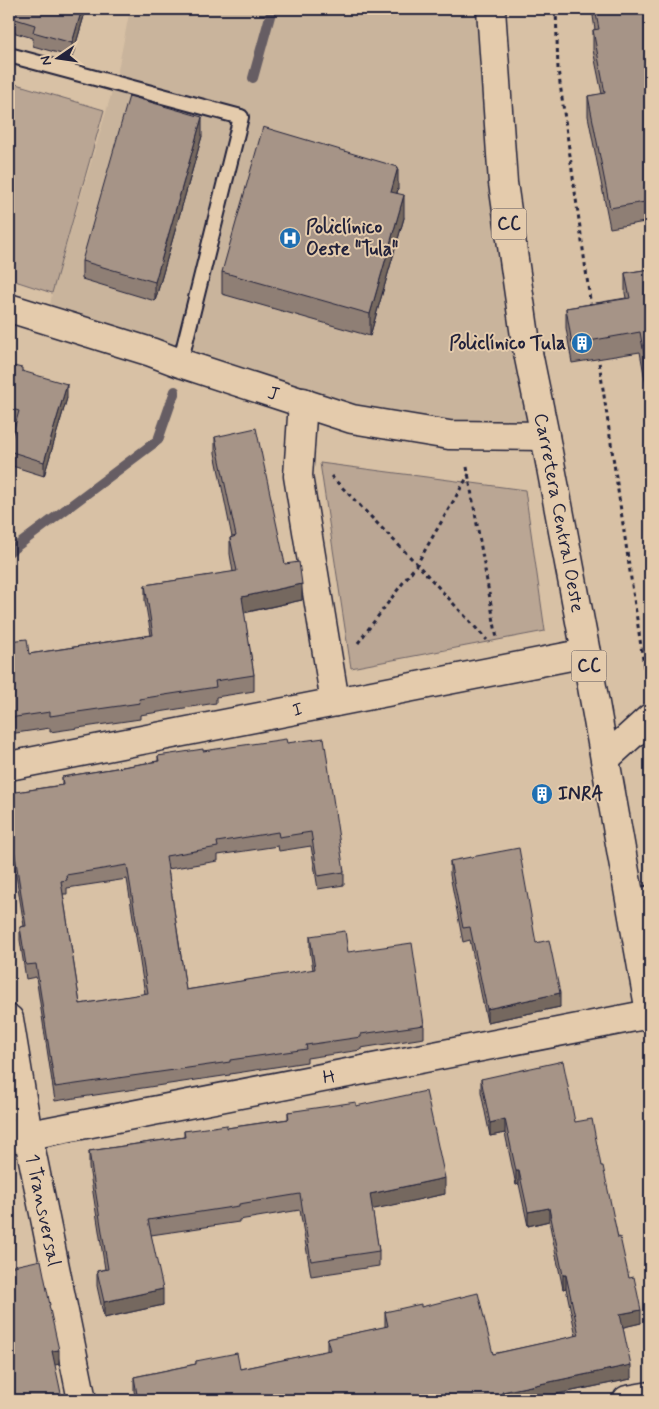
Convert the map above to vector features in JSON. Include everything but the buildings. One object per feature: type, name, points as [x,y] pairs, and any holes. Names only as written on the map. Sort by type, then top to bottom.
[{"type":"street","name":"Carretera Central Oeste","points":[[491,9],[503,182],[526,343],[606,758],[640,895],[650,1013]]},
{"type":"street","name":"J","points":[[9,308],[151,352],[352,419],[450,435],[545,436]]},
{"type":"street","points":[[303,402],[298,476],[333,691]]},
{"type":"street","name":"I","points":[[9,766],[333,691],[501,662],[586,653]]},
{"type":"street","points":[[606,758],[650,718]]},
{"type":"street","name":"H","points":[[19,1137],[650,1013]]},
{"type":"street","name":"1 Transversal","points":[[9,1019],[19,1137],[82,1400]]},
{"type":"street","points":[[627,1400],[650,1396]]},
{"type":"lane","points":[[9,55],[241,117],[180,363]]},
{"type":"path","points":[[556,9],[558,69],[592,313]]},
{"type":"path","points":[[598,353],[647,688]]},
{"type":"path","points":[[462,435],[501,662]]},
{"type":"path","points":[[300,444],[417,564],[501,662]]},
{"type":"path","points":[[333,691],[417,564],[469,474]]},
{"type":"shaded area","name":"Policlínico Oeste \"Tula\"","points":[[130,9],[491,9],[545,436],[449,435],[48,320],[52,293],[117,75]]},
{"type":"shaded area","points":[[9,82],[104,110],[52,293],[9,279]]},
{"type":"shaded area","points":[[320,463],[525,490],[545,631],[351,668]]},
{"type":"waterway","points":[[253,78],[272,9]]},
{"type":"waterway","points":[[9,552],[158,440],[175,391]]},
{"type":"place","name":"Policlínico Oeste \"Tula\"","points":[[290,238]]},
{"type":"place","name":"Policlínico Tula","points":[[582,343]]},
{"type":"place","name":"INRA","points":[[542,794]]}]
